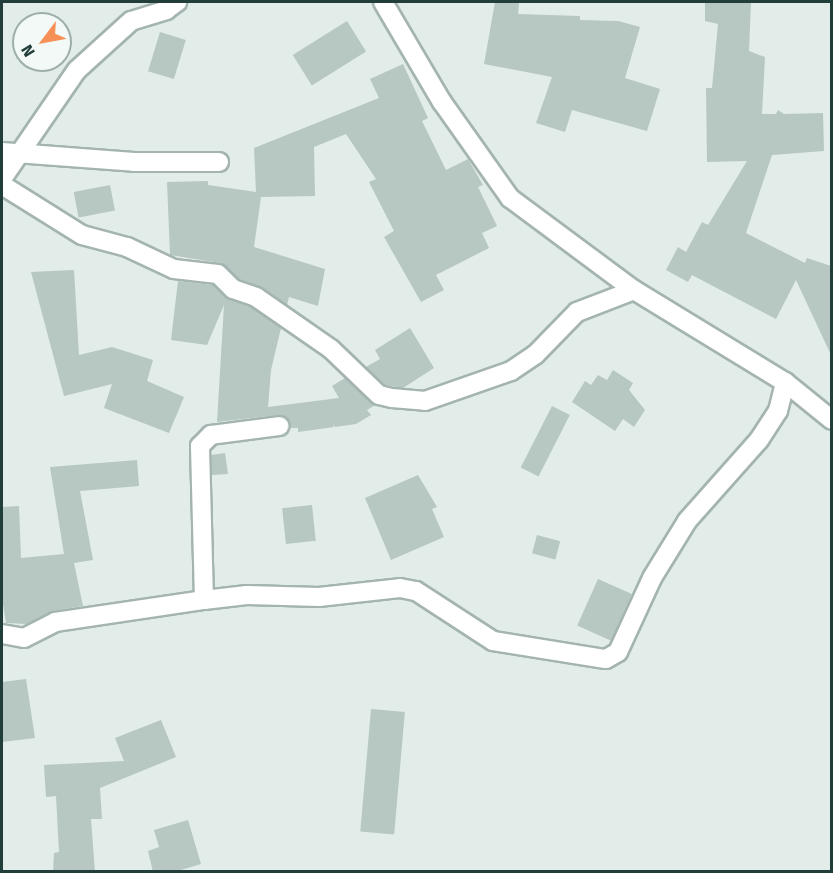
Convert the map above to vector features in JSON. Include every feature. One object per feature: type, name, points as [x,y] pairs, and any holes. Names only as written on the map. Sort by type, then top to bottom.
[{"type":"street","points":[[2,179],[10,153],[77,70],[131,21],[166,10],[177,2]]},
{"type":"street","points":[[383,2],[442,102],[510,198],[634,290],[785,382],[831,420]]},
{"type":"street","points":[[10,153],[219,162]]},
{"type":"street","points":[[2,185],[82,235],[128,247],[174,269],[218,274],[233,289],[256,297],[331,349],[379,395],[392,398],[425,401],[511,371],[535,355],[577,312],[634,290]]},
{"type":"street","points":[[2,634],[24,638],[55,622],[247,595],[320,597],[400,588],[416,591],[493,641],[606,659],[618,652],[652,578],[687,521],[765,430],[778,411],[785,382]]},
{"type":"street","points":[[204,600],[200,446],[210,435],[279,426]]},
{"type":"building","points":[[495,2],[519,3],[518,14],[580,16],[580,20],[618,21],[640,27],[625,78],[660,89],[647,131],[572,110],[565,132],[536,123],[552,77],[484,64]]},
{"type":"building","points":[[705,2],[751,2],[749,51],[765,57],[762,114],[776,114],[778,110],[784,114],[823,113],[824,151],[772,155],[746,233],[805,263],[807,258],[831,266],[831,355],[796,280],[776,319],[692,275],[688,282],[666,270],[678,247],[686,252],[702,222],[708,225],[747,161],[707,162],[706,88],[712,88],[718,24],[705,21]]},
{"type":"building","points":[[347,21],[366,52],[312,85],[293,55]]},
{"type":"building","points":[[160,32],[186,40],[174,79],[148,71]]},
{"type":"building","points":[[403,64],[428,118],[422,121],[446,170],[468,159],[483,185],[478,187],[497,226],[482,233],[489,248],[436,275],[444,290],[421,302],[384,237],[394,231],[369,182],[376,179],[346,134],[314,147],[315,196],[261,197],[254,247],[325,269],[318,306],[289,297],[287,305],[262,288],[239,279],[220,263],[170,255],[167,182],[208,181],[208,185],[256,192],[254,148],[379,98],[370,79]]},
{"type":"building","points":[[110,185],[115,211],[79,218],[74,192]]},
{"type":"building","points":[[74,270],[79,355],[112,347],[153,360],[147,381],[184,397],[169,433],[104,408],[112,384],[64,396],[31,272]]},
{"type":"building","points":[[178,281],[213,285],[225,297],[251,307],[281,328],[271,370],[268,407],[339,398],[332,386],[345,378],[375,405],[367,410],[371,415],[356,424],[335,427],[333,424],[334,427],[298,432],[298,428],[290,428],[288,419],[278,415],[217,422],[224,305],[207,345],[171,340]]},
{"type":"building","points":[[410,328],[434,368],[403,388],[385,385],[366,367],[380,359],[375,350]]},
{"type":"building","points":[[613,370],[633,383],[629,390],[645,410],[634,427],[623,419],[615,431],[572,402],[585,381],[591,385],[598,375],[607,380]]},
{"type":"building","points":[[552,406],[570,415],[538,477],[521,467]]},
{"type":"building","points":[[225,453],[228,474],[212,475],[211,455]]},
{"type":"building","points":[[137,460],[139,486],[80,491],[93,560],[74,563],[83,606],[53,611],[26,624],[6,623],[2,597],[2,507],[19,506],[21,558],[64,554],[50,467]]},
{"type":"building","points":[[418,475],[437,507],[432,509],[444,537],[391,560],[365,498]]},
{"type":"building","points":[[312,505],[316,541],[286,544],[282,508]]},
{"type":"building","points":[[537,535],[560,541],[555,560],[532,553]]},
{"type":"building","points":[[598,579],[632,594],[611,641],[577,626]]},
{"type":"building","points":[[26,679],[35,738],[2,742],[2,682]]},
{"type":"building","points":[[371,709],[405,712],[394,834],[360,832]]},
{"type":"building","points":[[161,720],[176,757],[100,788],[102,819],[91,819],[95,872],[53,872],[54,853],[59,852],[56,796],[46,797],[44,765],[124,761],[115,738]]},
{"type":"building","points":[[188,820],[201,864],[174,872],[153,872],[148,851],[159,847],[154,830]]}]
